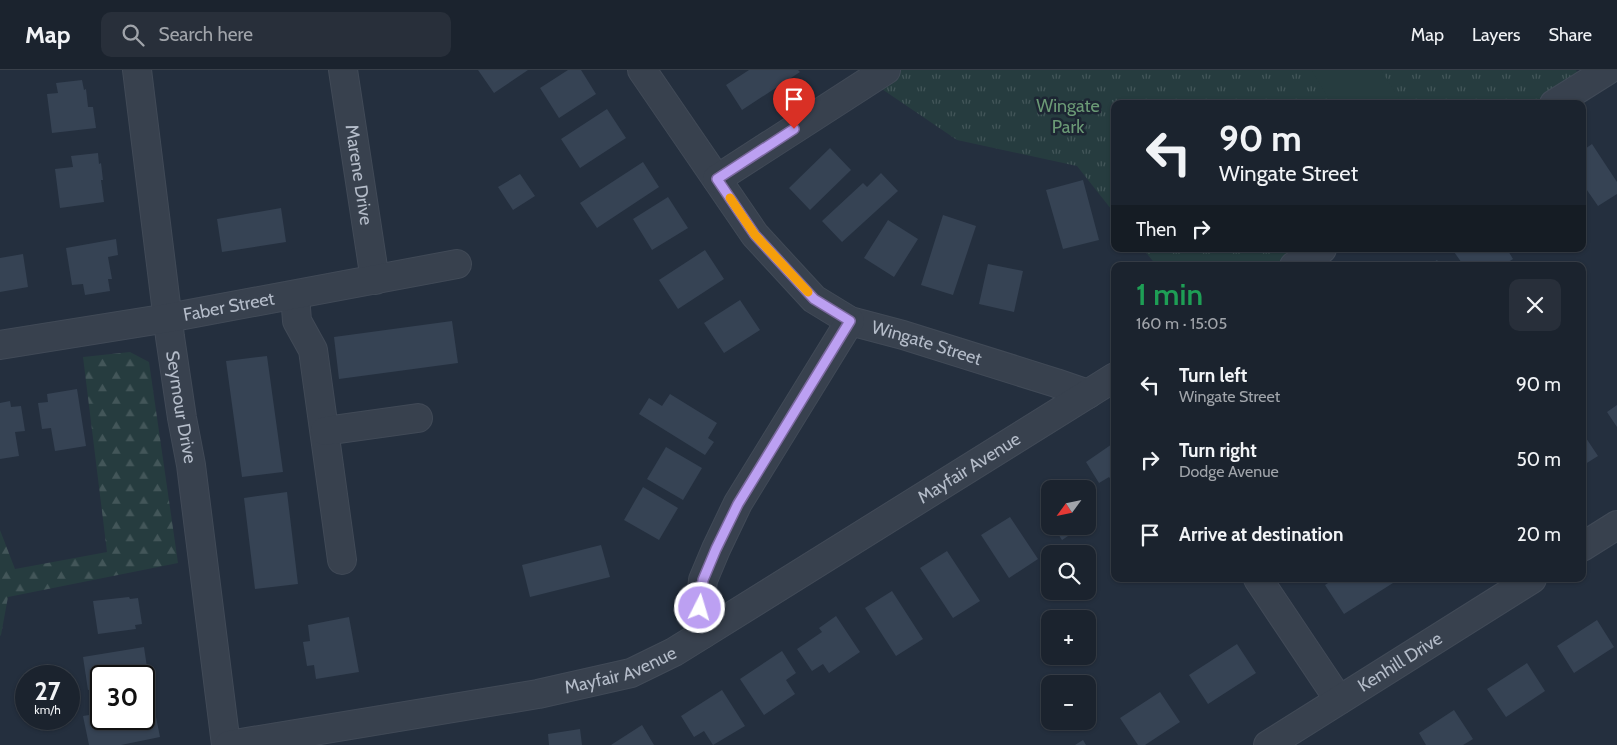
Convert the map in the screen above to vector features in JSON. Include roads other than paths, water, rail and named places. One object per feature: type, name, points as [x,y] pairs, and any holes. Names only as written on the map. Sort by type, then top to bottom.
[{"type":"street","name":"Seymour Drive","points":[[137,70],[168,318],[182,418],[191,465],[228,745]]},
{"type":"street","name":"Marene Drive","points":[[343,70],[374,280]]},
{"type":"street","name":"Wingate Street","points":[[642,70],[755,235],[814,299],[850,321],[903,335],[1088,394]]},
{"type":"street","points":[[717,179],[886,70]]},
{"type":"street","points":[[1558,100],[1581,77],[1608,70]]},
{"type":"street","points":[[1301,262],[1317,252]]},
{"type":"street","name":"Faber Street","points":[[0,345],[168,318],[457,264]]},
{"type":"street","points":[[295,295],[296,320],[313,350],[342,560]]},
{"type":"street","points":[[703,634],[700,608],[703,580],[716,549],[738,504],[850,321]]},
{"type":"street","name":"Mayfair Avenue","points":[[228,745],[538,694],[631,673],[674,652],[1111,380]]},
{"type":"street","points":[[325,431],[418,418]]},
{"type":"street","points":[[1586,544],[1617,525]]},
{"type":"street","points":[[1260,582],[1339,700]]},
{"type":"street","name":"Kenhill Drive","points":[[1268,745],[1527,582]]},
{"type":"park label","name":"Wingate Park","points":[[1068,116]]}]
